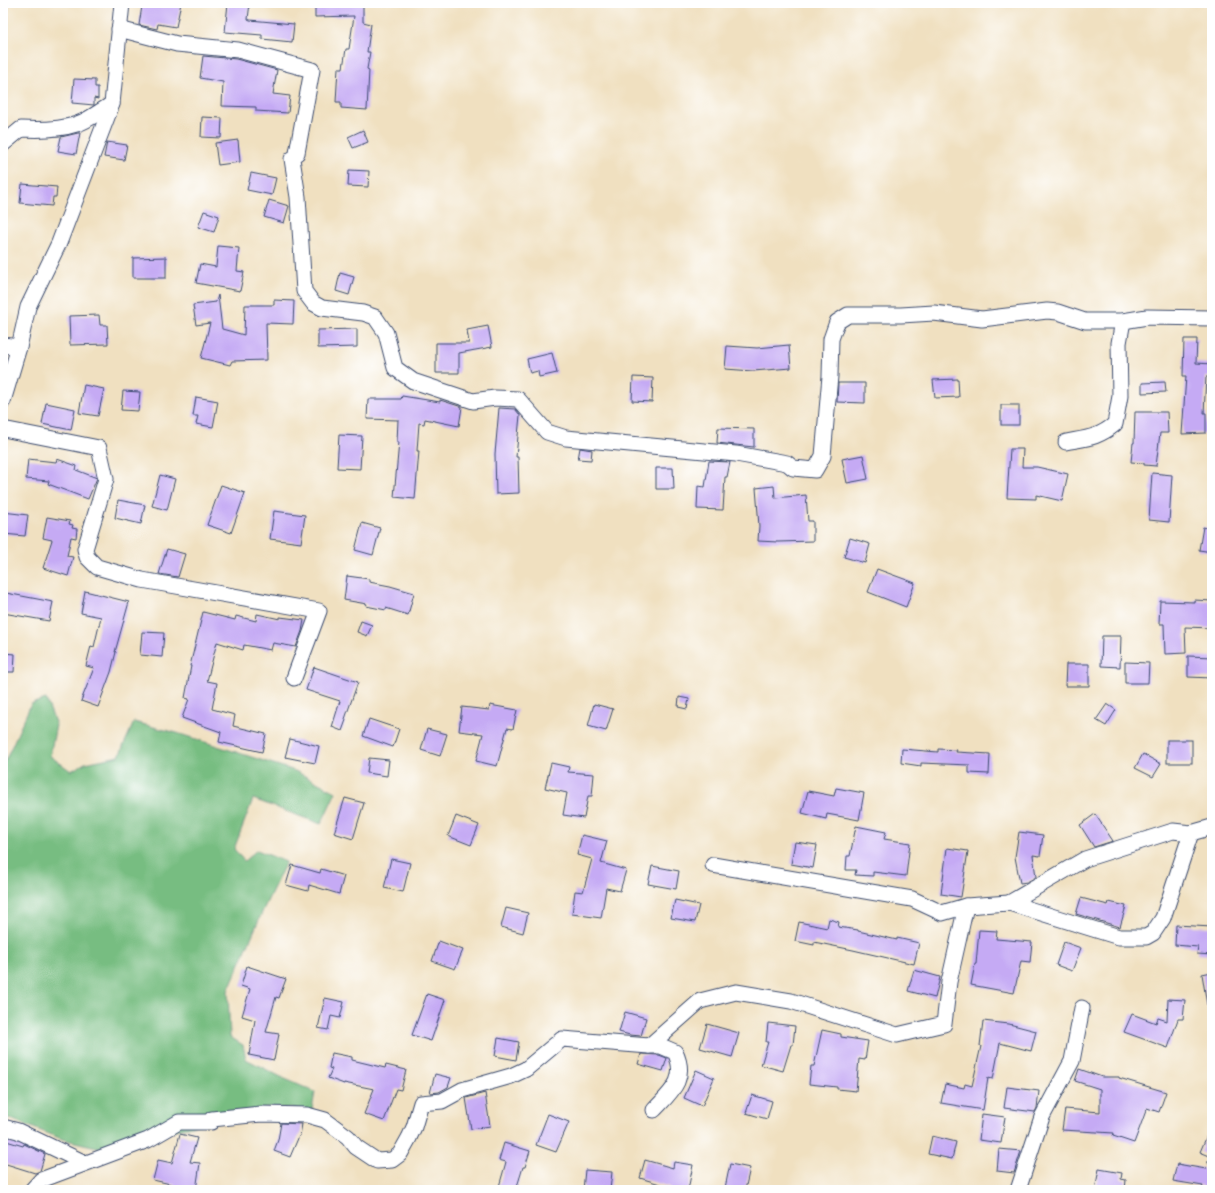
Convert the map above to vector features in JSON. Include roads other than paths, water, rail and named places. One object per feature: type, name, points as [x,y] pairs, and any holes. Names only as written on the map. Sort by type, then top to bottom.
[{"type":"street","points":[[3,401],[19,347],[28,307],[58,243],[112,104],[122,3]]},
{"type":"street","points":[[119,30],[177,44],[238,50],[312,70],[295,156],[304,292],[313,303],[322,308],[364,313],[375,317],[386,333],[395,368],[413,381],[473,401],[495,398],[518,399],[547,432],[566,438],[736,454],[787,463],[793,468],[815,470],[823,456],[830,376],[831,340],[837,322],[848,315],[901,315],[934,313],[982,319],[1047,311],[1058,312],[1085,321],[1123,321],[1147,317],[1212,318]]},
{"type":"street","points":[[3,144],[21,129],[45,130],[77,124],[112,104]]},
{"type":"street","points":[[1066,442],[1097,436],[1116,424],[1120,396],[1119,343],[1123,321]]},
{"type":"street","points":[[3,345],[19,347]]},
{"type":"street","points":[[3,429],[99,448],[106,479],[85,549],[87,557],[97,567],[142,580],[319,611],[294,678]]},
{"type":"street","points":[[1009,903],[1085,859],[1172,831],[1191,833],[1212,827]]},
{"type":"street","points":[[713,865],[912,899],[942,913],[966,906],[1009,903],[1119,937],[1146,937],[1153,933],[1163,918],[1191,833]]},
{"type":"street","points":[[649,1046],[700,1000],[736,992],[791,1001],[897,1035],[944,1024],[949,982],[966,906]]},
{"type":"street","points":[[1018,1190],[1042,1117],[1072,1061],[1082,1008]]},
{"type":"street","points":[[32,1190],[41,1180],[148,1140],[178,1122],[211,1122],[212,1119],[261,1114],[307,1115],[325,1120],[348,1137],[356,1147],[377,1161],[392,1160],[400,1154],[409,1138],[421,1103],[442,1101],[462,1090],[511,1076],[526,1069],[562,1039],[661,1046],[676,1052],[680,1062],[678,1083],[654,1110]]},
{"type":"street","points":[[3,1126],[18,1131],[85,1163]]}]
